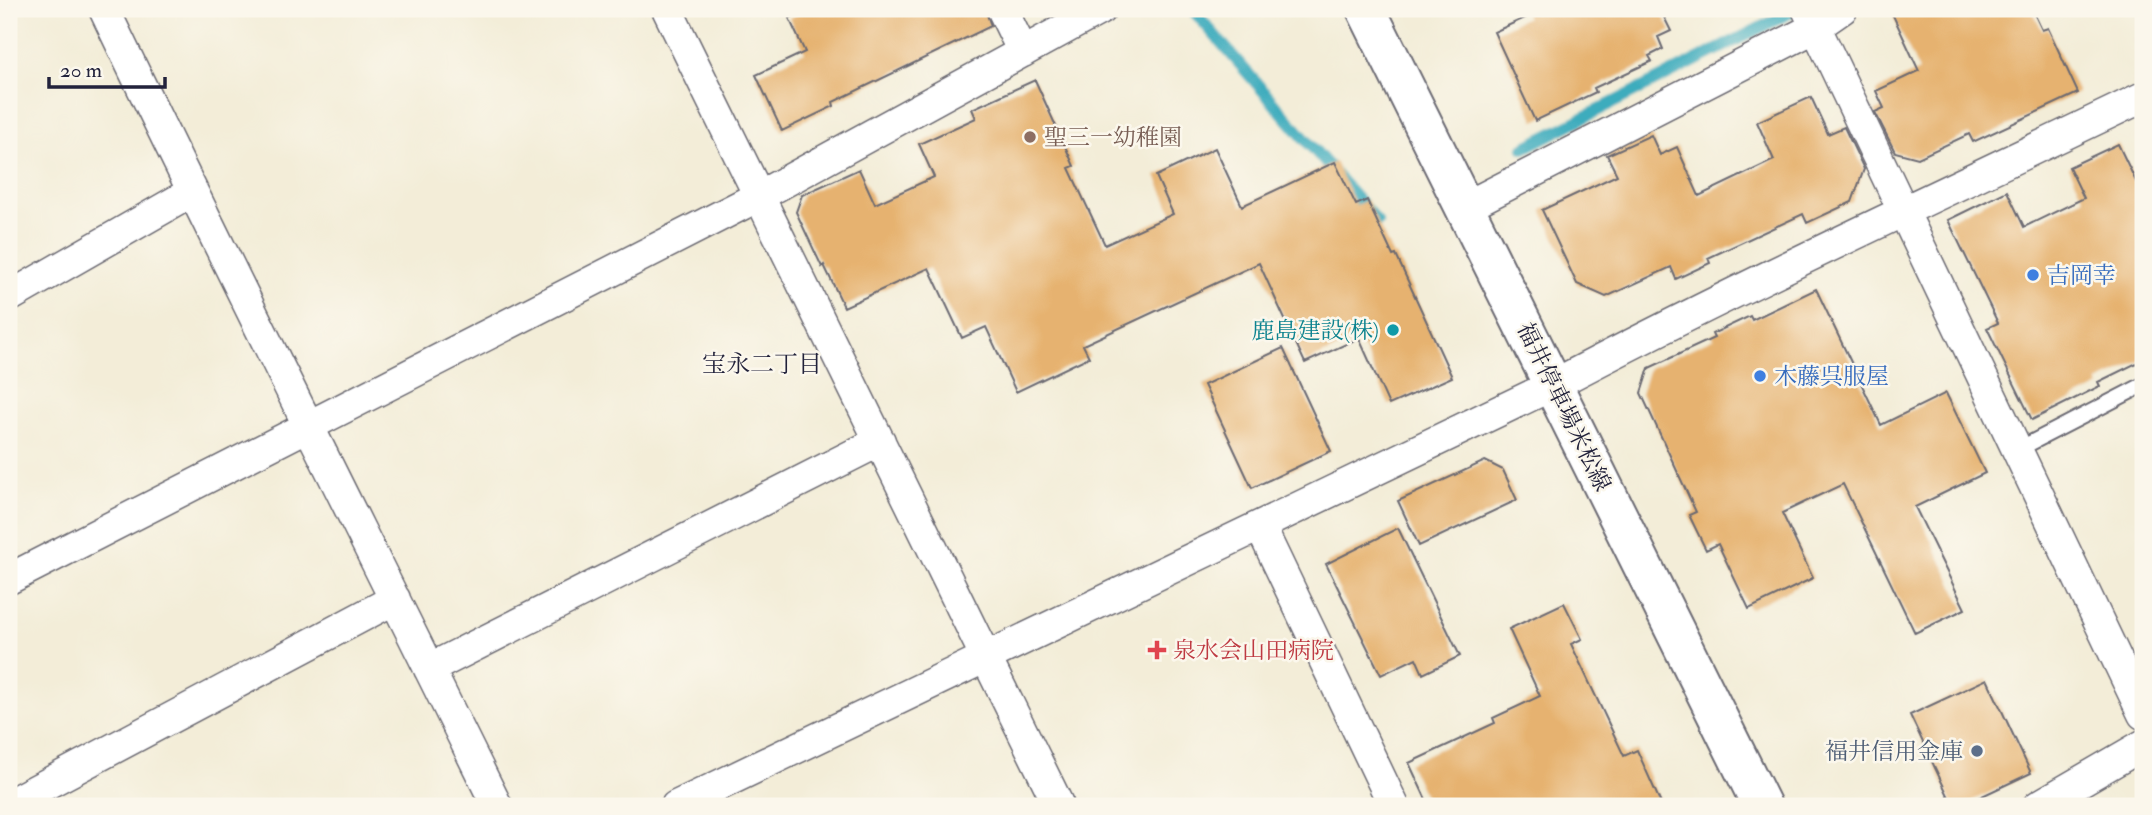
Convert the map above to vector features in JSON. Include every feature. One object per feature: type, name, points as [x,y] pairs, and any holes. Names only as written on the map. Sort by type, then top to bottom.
[{"type":"main road","name":"福井停車場米松線","points":[[1366,9],[1762,806]]},
{"type":"street","points":[[104,9],[496,806]]},
{"type":"street","points":[[667,9],[1059,806]]},
{"type":"street","points":[[1002,9],[1023,52]]},
{"type":"street","points":[[9,579],[759,195],[1101,9]]},
{"type":"street","points":[[1465,207],[1811,18],[1842,9]]},
{"type":"street","points":[[1811,18],[2143,714]]},
{"type":"street","points":[[676,806],[723,796],[987,657],[2143,97]]},
{"type":"street","points":[[9,297],[192,192]]},
{"type":"street","points":[[429,669],[880,441]]},
{"type":"street","points":[[1260,526],[1394,806]]},
{"type":"street","points":[[9,804],[395,599]]},
{"type":"street","points":[[2038,806],[2143,745]]},
{"type":"lane","points":[[2017,450],[2143,385]]},
{"type":"building","points":[[810,9],[985,9],[991,26],[833,102],[834,106],[782,131],[756,75],[805,52],[789,18]]},
{"type":"building","points":[[1523,9],[1660,9],[1671,31],[1658,37],[1663,49],[1649,56],[1652,61],[1594,88],[1596,92],[1535,121],[1494,32],[1527,17]]},
{"type":"building","points":[[1890,9],[2032,9],[2042,30],[2048,28],[2078,93],[1973,142],[1969,134],[1918,158],[1895,152],[1875,112],[1884,108],[1876,91],[1919,71]]},
{"type":"building","points":[[1035,80],[1074,166],[1069,168],[1105,245],[1173,214],[1156,176],[1215,148],[1242,206],[1335,162],[1356,205],[1367,200],[1393,256],[1396,255],[1452,377],[1389,405],[1359,338],[1305,363],[1259,263],[1083,345],[1089,357],[1016,392],[986,327],[962,338],[929,268],[844,307],[796,212],[802,195],[859,169],[875,204],[934,177],[919,144],[976,118],[972,109]]},
{"type":"building","points":[[1811,97],[1828,134],[1844,127],[1864,169],[1852,202],[1807,223],[1803,214],[1708,258],[1710,263],[1676,279],[1671,267],[1606,297],[1577,284],[1542,210],[1617,175],[1607,155],[1651,135],[1660,155],[1677,147],[1699,196],[1774,160],[1757,122]]},
{"type":"building","points":[[2118,144],[2143,196],[2143,360],[2098,382],[2100,386],[2032,420],[1987,328],[1998,323],[1948,220],[2007,191],[2024,227],[2084,198],[2069,167]]},
{"type":"building","points":[[1816,289],[1881,425],[1946,393],[1985,473],[1915,507],[1965,609],[1915,633],[1843,484],[1782,513],[1813,578],[1749,609],[1718,544],[1706,550],[1689,515],[1696,512],[1641,393],[1649,368],[1714,338],[1712,334],[1750,316],[1752,320]]},
{"type":"building","points":[[1283,348],[1331,451],[1252,488],[1204,385]]},
{"type":"building","points":[[1485,461],[1503,470],[1517,500],[1419,546],[1398,501]]},
{"type":"building","points":[[1398,528],[1460,656],[1423,674],[1416,658],[1381,675],[1326,564]]},
{"type":"building","points":[[1564,603],[1582,639],[1571,644],[1624,756],[1637,750],[1662,806],[1429,806],[1409,763],[1495,723],[1493,718],[1540,696],[1509,629]]},
{"type":"building","points":[[1987,679],[2031,773],[1961,806],[1953,806],[1910,715]]},
{"type":"waterway","points":[[1192,9],[1377,222]]},
{"type":"waterway","points":[[1524,148],[1797,9]]},
{"type":"place","name":"聖三一幼稚園","points":[[1030,137]]},
{"type":"place","name":"吉岡幸","points":[[2033,275]]},
{"type":"place","name":"鹿島建設(株)","points":[[1393,330]]},
{"type":"place","name":"木藤呉服屋","points":[[1760,376]]},
{"type":"place","name":"泉水会山田病院","points":[[1157,650]]},
{"type":"place","name":"福井信用金庫","points":[[1977,751]]},
{"type":"district","name":"宝永二丁目","points":[[762,364]]}]
